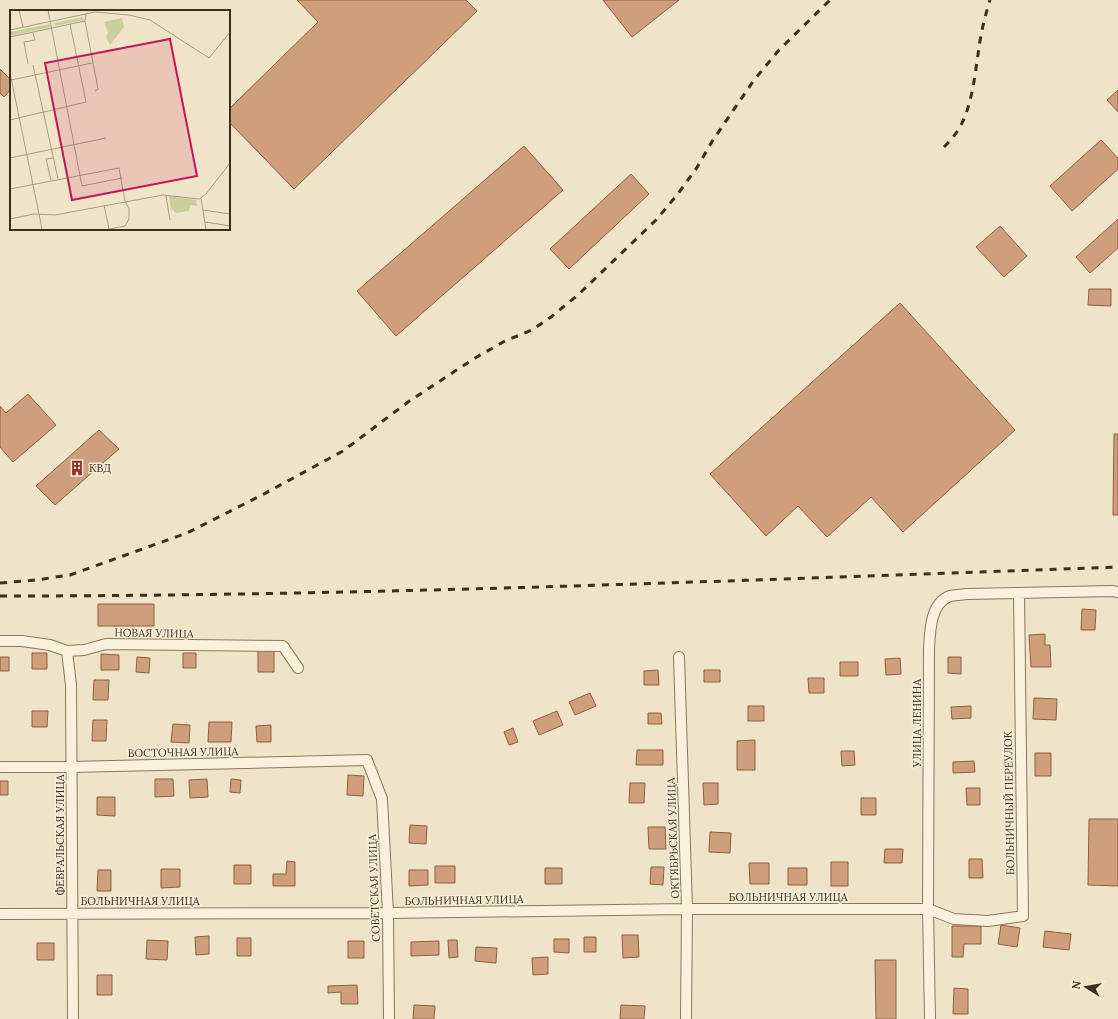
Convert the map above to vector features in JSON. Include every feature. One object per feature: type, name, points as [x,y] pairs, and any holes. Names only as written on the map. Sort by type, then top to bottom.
[{"type":"street","name":"УЛИЦА ЛЕНИНА","points":[[930,1019],[928,909],[929,649],[932,617],[939,604],[949,597],[966,594],[1115,591]]},
{"type":"street","name":"БОЛЬНИЧНЫЙ ПЕРЕУЛОК","points":[[928,909],[954,919],[988,921],[1023,916],[1019,593]]},
{"type":"street","name":"НОВАЯ УЛИЦА","points":[[0,641],[22,641],[50,645],[67,651],[84,650],[106,644],[283,646],[298,668]]},
{"type":"street","name":"ФЕВРАЛЬСКАЯ УЛИЦА","points":[[67,651],[71,685],[73,1019]]},
{"type":"street","name":"ОКТЯБРЬСКАЯ УЛИЦА","points":[[679,657],[687,909],[686,1019]]},
{"type":"street","name":"ВОСТОЧНАЯ УЛИЦА","points":[[0,767],[72,767],[367,760]]},
{"type":"street","name":"СОВЕТСКАЯ УЛИЦА","points":[[367,760],[382,799],[388,913],[389,1019]]},
{"type":"street","name":"БОЛЬНИЧНАЯ УЛИЦА","points":[[0,914],[388,913],[687,909],[928,909]]},
{"type":"building","points":[[297,0],[466,0],[477,11],[294,189],[230,123],[230,108],[318,22]]},
{"type":"building","points":[[603,0],[679,0],[632,37]]},
{"type":"building","points":[[0,69],[10,79],[10,90],[4,97],[0,93]]},
{"type":"building","points":[[1118,90],[1118,112],[1107,100]]},
{"type":"building","points":[[1101,140],[1118,158],[1118,169],[1072,211],[1050,186]]},
{"type":"building","points":[[524,146],[563,190],[396,336],[357,291]]},
{"type":"building","points":[[631,174],[649,194],[569,269],[550,249]]},
{"type":"building","points":[[1118,219],[1118,248],[1090,273],[1076,257]]},
{"type":"building","points":[[1000,226],[1027,256],[1004,277],[976,247]]},
{"type":"building","points":[[1089,289],[1111,289],[1111,306],[1088,305]]},
{"type":"building","points":[[900,303],[1015,430],[903,532],[871,497],[827,537],[798,506],[766,536],[710,474]]},
{"type":"building","points":[[28,394],[56,425],[13,462],[0,447],[0,406],[6,413]]},
{"type":"building","name":"КВД","points":[[99,430],[119,449],[55,505],[36,486]]},
{"type":"building","points":[[1114,434],[1118,434],[1118,515],[1113,515]]},
{"type":"building","points":[[98,604],[154,604],[154,626],[98,626]]},
{"type":"building","points":[[1082,609],[1096,610],[1095,630],[1081,630]]},
{"type":"building","points":[[1045,634],[1045,645],[1050,645],[1051,667],[1031,667],[1029,635]]},
{"type":"building","points":[[258,650],[274,650],[274,672],[258,672]]},
{"type":"building","points":[[32,653],[47,653],[47,669],[32,669]]},
{"type":"building","points":[[183,653],[196,653],[196,668],[183,668]]},
{"type":"building","points":[[101,654],[119,655],[119,670],[101,670]]},
{"type":"building","points":[[0,657],[9,657],[9,671],[0,671]]},
{"type":"building","points":[[137,657],[150,658],[149,673],[136,672]]},
{"type":"building","points":[[948,657],[961,657],[961,674],[948,673]]},
{"type":"building","points":[[900,658],[901,674],[886,675],[885,659]]},
{"type":"building","points":[[840,662],[858,662],[858,676],[840,676]]},
{"type":"building","points":[[658,670],[659,685],[644,685],[644,671]]},
{"type":"building","points":[[704,670],[720,670],[720,682],[704,682]]},
{"type":"building","points":[[808,678],[824,678],[824,693],[809,693]]},
{"type":"building","points":[[94,680],[109,680],[108,700],[93,700]]},
{"type":"building","points":[[590,693],[596,706],[575,715],[569,702]]},
{"type":"building","points":[[1034,698],[1057,699],[1056,720],[1033,719]]},
{"type":"building","points":[[748,706],[764,706],[764,721],[748,721]]},
{"type":"building","points":[[971,706],[971,718],[952,719],[951,707]]},
{"type":"building","points":[[32,711],[48,711],[47,727],[32,727]]},
{"type":"building","points":[[557,711],[563,725],[539,735],[533,721]]},
{"type":"building","points":[[648,713],[661,713],[662,724],[648,724]]},
{"type":"building","points":[[93,720],[107,720],[106,741],[92,741]]},
{"type":"building","points":[[209,722],[232,722],[231,742],[208,742]]},
{"type":"building","points":[[173,724],[190,725],[189,743],[171,742]]},
{"type":"building","points":[[271,725],[271,742],[257,742],[256,726]]},
{"type":"building","points":[[513,728],[518,742],[509,745],[504,732]]},
{"type":"building","points":[[755,740],[755,770],[737,770],[737,741]]},
{"type":"building","points":[[637,750],[663,750],[663,765],[636,765]]},
{"type":"building","points":[[841,751],[854,751],[855,765],[842,766]]},
{"type":"building","points":[[1035,753],[1051,753],[1051,776],[1035,776]]},
{"type":"building","points":[[974,761],[975,772],[953,773],[953,762]]},
{"type":"building","points":[[348,775],[364,776],[363,796],[347,795]]},
{"type":"building","points":[[155,779],[173,779],[174,796],[155,797]]},
{"type":"building","points":[[207,779],[208,797],[190,798],[189,780]]},
{"type":"building","points":[[231,779],[241,780],[240,793],[230,792]]},
{"type":"building","points":[[0,781],[8,781],[8,795],[0,795]]},
{"type":"building","points":[[630,783],[645,783],[644,803],[629,803]]},
{"type":"building","points":[[703,783],[718,783],[718,804],[704,805]]},
{"type":"building","points":[[966,788],[980,788],[980,805],[967,805]]},
{"type":"building","points":[[97,797],[115,797],[115,816],[97,815]]},
{"type":"building","points":[[861,798],[876,798],[876,815],[861,815]]},
{"type":"building","points":[[1089,819],[1118,819],[1118,886],[1088,885]]},
{"type":"building","points":[[410,825],[427,826],[426,844],[409,843]]},
{"type":"building","points":[[648,827],[665,827],[666,849],[649,849]]},
{"type":"building","points":[[710,832],[731,833],[730,853],[709,852]]},
{"type":"building","points":[[885,849],[903,849],[902,863],[884,863]]},
{"type":"building","points":[[969,859],[982,859],[983,878],[969,878]]},
{"type":"building","points":[[287,861],[295,862],[295,886],[273,886],[273,874],[286,874]]},
{"type":"building","points":[[831,862],[848,862],[848,886],[831,886]]},
{"type":"building","points":[[749,863],[769,863],[769,884],[750,884]]},
{"type":"building","points":[[234,865],[251,865],[251,884],[234,884]]},
{"type":"building","points":[[435,866],[455,866],[455,883],[435,883]]},
{"type":"building","points":[[651,867],[664,867],[663,885],[650,884]]},
{"type":"building","points":[[545,868],[562,868],[562,884],[545,884]]},
{"type":"building","points":[[788,868],[807,868],[807,885],[788,885]]},
{"type":"building","points":[[161,869],[180,869],[180,887],[161,888]]},
{"type":"building","points":[[98,870],[111,870],[111,891],[97,891]]},
{"type":"building","points":[[409,870],[428,870],[428,885],[409,886]]},
{"type":"building","points":[[1001,925],[1020,928],[1017,947],[998,944]]},
{"type":"building","points":[[952,926],[981,926],[981,944],[964,944],[963,957],[952,957]]},
{"type":"building","points":[[1045,931],[1071,934],[1069,950],[1043,947]]},
{"type":"building","points":[[622,935],[638,935],[639,957],[623,958]]},
{"type":"building","points":[[209,936],[209,954],[196,955],[195,937]]},
{"type":"building","points":[[584,937],[596,937],[596,952],[584,952]]},
{"type":"building","points":[[237,938],[251,938],[251,956],[237,956]]},
{"type":"building","points":[[554,939],[569,939],[569,953],[554,952]]},
{"type":"building","points":[[147,940],[168,941],[167,960],[146,959]]},
{"type":"building","points":[[448,940],[457,940],[458,957],[449,958]]},
{"type":"building","points":[[348,941],[364,941],[364,958],[348,958]]},
{"type":"building","points":[[439,941],[439,955],[411,956],[411,942]]},
{"type":"building","points":[[37,943],[54,943],[54,960],[37,960]]},
{"type":"building","points":[[476,947],[497,948],[496,963],[475,961]]},
{"type":"building","points":[[548,957],[548,974],[533,975],[532,958]]},
{"type":"building","points":[[875,960],[896,960],[896,1019],[876,1019]]},
{"type":"building","points":[[97,975],[112,975],[112,995],[97,995]]},
{"type":"building","points":[[357,985],[358,1004],[341,1004],[341,992],[328,993],[328,986]]},
{"type":"building","points":[[954,988],[968,989],[968,1014],[953,1014]]},
{"type":"building","points":[[414,1005],[435,1006],[434,1019],[413,1019]]},
{"type":"building","points":[[621,1005],[645,1006],[644,1019],[620,1019]]},
{"type":"railway","points":[[0,583],[70,575],[187,533],[262,495],[343,451],[408,402],[475,358],[505,341],[532,330],[551,317],[579,294],[656,220],[696,169],[713,140],[754,80],[779,50],[830,0]]},
{"type":"railway","points":[[944,147],[958,130],[969,105],[982,30],[990,0]]},
{"type":"railway","points":[[0,596],[419,590],[699,582],[1118,567]]},
{"type":"place","name":"КВД","points":[[77,468]]}]
